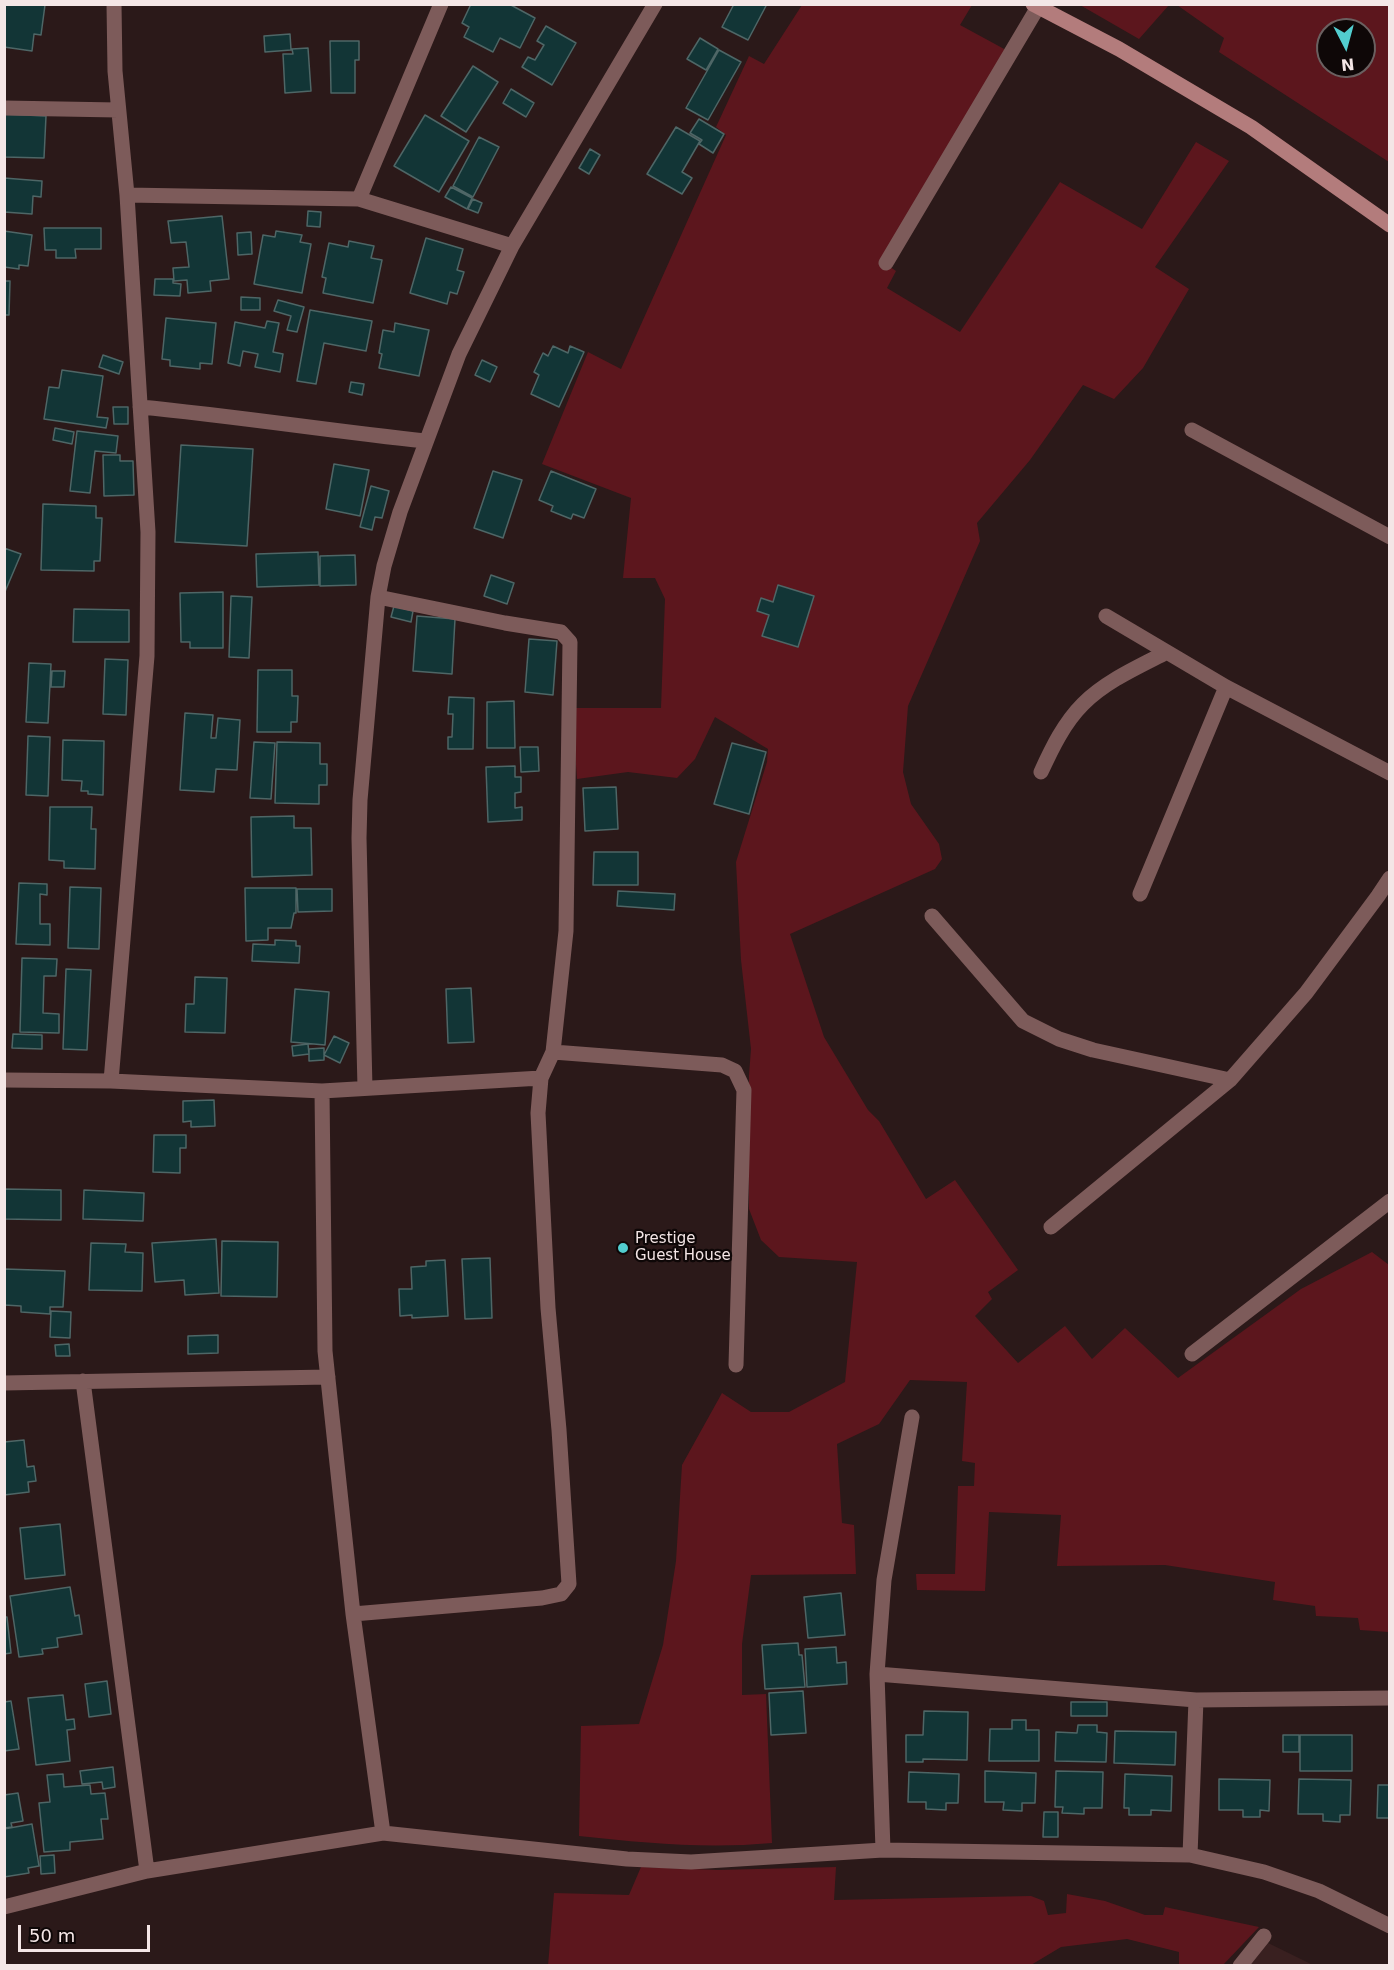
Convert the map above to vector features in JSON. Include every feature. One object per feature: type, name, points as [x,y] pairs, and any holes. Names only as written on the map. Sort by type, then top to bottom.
[{"type":"street","points":[[111,1081],[147,656],[148,532],[127,195],[115,71],[114,4]]},
{"type":"street","points":[[359,199],[441,4]]},
{"type":"street","points":[[366,1088],[360,800],[378,597],[384,566],[425,441],[459,354],[512,246],[655,4]]},
{"type":"street","points":[[886,263],[1036,6],[1119,49],[1251,127],[1389,225]]},
{"type":"street","points":[[4,108],[118,110]]},
{"type":"street","points":[[127,195],[359,199],[512,246]]},
{"type":"street","points":[[140,407],[425,441]]},
{"type":"street","points":[[1192,430],[1389,537]]},
{"type":"street","points":[[353,1614],[542,1598],[561,1594],[569,1584],[548,1308],[538,1113],[542,1078],[553,1052],[566,931],[570,642],[561,632],[504,623],[378,597]]},
{"type":"street","points":[[1106,616],[1226,687],[1389,773]]},
{"type":"street","points":[[1041,772],[1057,739],[1082,705],[1114,680],[1167,652]]},
{"type":"street","points":[[1140,894],[1226,687]]},
{"type":"street","points":[[1051,1227],[1230,1080],[1384,900],[1389,878]]},
{"type":"street","points":[[932,916],[1023,1021],[1059,1039],[1093,1050],[1230,1080]]},
{"type":"street","points":[[553,1052],[722,1065],[735,1071],[744,1089],[736,1365]]},
{"type":"street","points":[[4,1080],[111,1081],[322,1091],[542,1078]]},
{"type":"street","points":[[322,1091],[325,1351],[353,1614],[383,1833]]},
{"type":"street","points":[[1192,1354],[1389,1201]]},
{"type":"street","points":[[4,1383],[328,1377]]},
{"type":"street","points":[[83,1382],[147,1871]]},
{"type":"street","points":[[883,1850],[877,1674],[884,1580],[912,1417]]},
{"type":"street","points":[[877,1674],[1196,1700],[1389,1698]]},
{"type":"street","points":[[1190,1855],[1196,1700]]},
{"type":"street","points":[[4,1907],[147,1871],[383,1833],[627,1858],[691,1862],[883,1850],[1190,1855],[1264,1872],[1308,1888],[1389,1926]]},
{"type":"street","points":[[1240,1965],[1263,1936]]},
{"type":"shaded area","points":[[802,5],[972,5],[960,25],[1006,50],[880,260],[896,271],[887,288],[960,332],[1060,182],[1142,229],[1196,142],[1229,161],[1155,267],[1189,289],[1143,368],[1114,399],[1083,385],[1030,460],[977,523],[980,541],[908,706],[903,772],[911,804],[939,844],[942,859],[935,869],[790,934],[824,1037],[926,1199],[955,1180],[1018,1270],[988,1292],[992,1299],[975,1316],[1018,1363],[1065,1326],[1092,1359],[1125,1328],[1178,1378],[1301,1289],[1372,1252],[1389,1265],[1389,1632],[1360,1630],[1358,1618],[1316,1616],[1315,1606],[1273,1600],[1275,1582],[1165,1565],[1057,1566],[1061,1515],[989,1512],[985,1591],[917,1590],[916,1574],[955,1574],[958,1486],[974,1486],[975,1463],[962,1461],[967,1382],[910,1380],[879,1424],[837,1444],[842,1523],[854,1525],[856,1574],[751,1575],[742,1644],[742,1695],[766,1694],[772,1843],[699,1845],[579,1836],[581,1726],[639,1724],[663,1645],[676,1561],[682,1465],[722,1393],[751,1412],[789,1412],[845,1382],[857,1262],[779,1257],[761,1240],[749,1209],[751,1049],[741,960],[736,862],[767,762],[768,749],[715,717],[695,759],[677,778],[628,772],[577,779],[572,708],[661,708],[665,599],[655,578],[623,578],[631,498],[542,464],[588,352],[621,369],[726,135],[716,127],[749,56],[764,64]]},
{"type":"shaded area","points":[[1080,5],[1169,5],[1139,39]]},
{"type":"shaded area","points":[[1177,5],[1389,5],[1389,162],[1219,52],[1224,38]]},
{"type":"shaded area","points":[[641,1867],[718,1870],[836,1867],[834,1900],[1031,1896],[1044,1901],[1048,1915],[1066,1913],[1067,1894],[1105,1901],[1145,1915],[1163,1915],[1165,1907],[1259,1927],[1223,1965],[1179,1965],[1179,1952],[1127,1939],[1061,1947],[1031,1965],[548,1966],[554,1893],[629,1895]]},
{"type":"shaded area","points":[[1264,1941],[1313,1965],[1246,1966]]},
{"type":"building","points":[[4,4],[45,5],[41,35],[34,34],[32,51],[4,47]]},
{"type":"building","points":[[471,4],[509,4],[535,18],[520,48],[500,38],[493,52],[464,37],[469,27],[462,23]]},
{"type":"building","points":[[734,4],[767,4],[748,40],[722,27]]},
{"type":"building","points":[[546,26],[576,43],[552,85],[522,67],[528,57],[535,60],[544,45],[537,41]]},
{"type":"building","points":[[290,34],[291,50],[265,52],[264,36]]},
{"type":"building","points":[[700,38],[718,49],[706,70],[687,59]]},
{"type":"building","points":[[330,41],[359,41],[359,60],[355,60],[355,93],[331,93]]},
{"type":"building","points":[[308,48],[311,91],[285,93],[283,54],[293,54],[292,49]]},
{"type":"building","points":[[719,50],[741,62],[708,120],[686,108]]},
{"type":"building","points":[[473,66],[498,82],[466,132],[441,116]]},
{"type":"building","points":[[511,89],[534,103],[526,117],[503,103]]},
{"type":"building","points":[[4,114],[46,116],[44,158],[4,157]]},
{"type":"building","points":[[425,115],[469,141],[439,192],[394,166]]},
{"type":"building","points":[[699,119],[724,134],[713,153],[699,144],[702,140],[690,133]]},
{"type":"building","points":[[676,127],[700,141],[682,172],[692,178],[682,194],[647,174]]},
{"type":"building","points":[[479,137],[499,147],[473,197],[453,186]]},
{"type":"building","points":[[590,149],[600,155],[589,174],[579,168]]},
{"type":"building","points":[[4,178],[42,181],[41,197],[33,196],[32,214],[4,212]]},
{"type":"building","points":[[451,187],[472,198],[467,209],[445,197]]},
{"type":"building","points":[[473,199],[482,203],[478,213],[468,209]]},
{"type":"building","points":[[308,211],[321,212],[320,227],[307,226]]},
{"type":"building","points":[[222,216],[229,279],[210,281],[211,291],[188,293],[187,280],[174,281],[173,268],[189,267],[186,242],[171,243],[168,221]]},
{"type":"building","points":[[44,228],[101,228],[101,249],[75,249],[76,258],[56,258],[56,250],[45,250]]},
{"type":"building","points":[[4,231],[32,235],[28,266],[19,265],[19,269],[4,267]]},
{"type":"building","points":[[276,231],[302,235],[300,242],[311,244],[302,293],[254,284],[263,235],[275,237]]},
{"type":"building","points":[[251,232],[252,254],[238,255],[237,233]]},
{"type":"building","points":[[426,238],[463,249],[457,270],[464,272],[457,294],[450,292],[447,304],[410,293]]},
{"type":"building","points":[[349,241],[374,246],[371,258],[382,260],[373,303],[323,293],[326,278],[322,277],[329,243],[348,247]]},
{"type":"building","points":[[155,279],[173,279],[173,283],[181,284],[180,296],[154,295]]},
{"type":"building","points":[[4,281],[10,281],[9,315],[4,315]]},
{"type":"building","points":[[241,297],[260,298],[260,310],[241,310]]},
{"type":"building","points":[[278,300],[304,307],[297,332],[287,330],[291,316],[274,311]]},
{"type":"building","points":[[310,310],[372,321],[366,351],[324,343],[316,384],[297,381]]},
{"type":"building","points":[[166,318],[216,323],[212,364],[200,363],[200,369],[170,366],[170,360],[162,359]]},
{"type":"building","points":[[267,321],[279,323],[273,352],[283,354],[280,372],[255,367],[258,354],[243,351],[240,366],[228,363],[235,322],[265,328]]},
{"type":"building","points":[[395,323],[429,330],[419,376],[379,368],[383,330],[394,332]]},
{"type":"building","points":[[553,346],[568,353],[570,346],[584,352],[559,407],[531,394],[539,375],[534,372],[543,353],[548,356]]},
{"type":"building","points":[[103,355],[123,362],[119,374],[99,367]]},
{"type":"building","points":[[482,360],[497,367],[490,382],[475,375]]},
{"type":"building","points":[[62,370],[103,376],[97,417],[108,418],[106,428],[44,419],[49,387],[59,388]]},
{"type":"building","points":[[351,382],[364,384],[362,395],[349,392]]},
{"type":"building","points":[[113,407],[128,407],[128,424],[114,424]]},
{"type":"building","points":[[55,428],[74,432],[72,444],[53,440]]},
{"type":"building","points":[[77,431],[118,436],[116,453],[95,451],[90,493],[70,491]]},
{"type":"building","points":[[181,445],[253,449],[247,546],[175,542]]},
{"type":"building","points":[[103,455],[120,455],[120,461],[133,461],[134,495],[104,496]]},
{"type":"building","points":[[334,464],[369,470],[360,516],[326,509]]},
{"type":"building","points":[[493,471],[522,480],[503,538],[474,528]]},
{"type":"building","points":[[551,471],[596,489],[584,518],[573,514],[571,519],[551,511],[553,506],[539,500]]},
{"type":"building","points":[[371,486],[389,491],[382,518],[375,517],[372,530],[360,527]]},
{"type":"building","points":[[43,504],[96,506],[96,518],[102,518],[100,561],[94,561],[94,571],[41,570]]},
{"type":"building","points":[[4,548],[21,554],[4,594]]},
{"type":"building","points":[[318,552],[319,585],[257,587],[256,554]]},
{"type":"building","points":[[355,555],[356,585],[320,586],[320,556]]},
{"type":"building","points":[[491,575],[514,583],[507,604],[484,596]]},
{"type":"building","points":[[778,585],[814,596],[798,647],[762,636],[769,615],[757,611],[761,598],[773,602]]},
{"type":"building","points":[[223,592],[223,648],[190,648],[190,642],[181,642],[180,593]]},
{"type":"building","points":[[231,596],[252,597],[249,658],[229,657]]},
{"type":"building","points":[[394,606],[413,611],[411,622],[391,617]]},
{"type":"building","points":[[74,609],[129,610],[129,642],[73,642]]},
{"type":"building","points":[[417,616],[455,619],[452,674],[413,671]]},
{"type":"building","points":[[529,639],[557,641],[553,695],[525,692]]},
{"type":"building","points":[[105,659],[128,660],[126,715],[103,714]]},
{"type":"building","points":[[29,663],[51,664],[48,723],[26,722]]},
{"type":"building","points":[[258,670],[292,670],[292,696],[298,696],[297,722],[291,722],[291,732],[257,732]]},
{"type":"building","points":[[52,671],[65,671],[64,687],[51,687]]},
{"type":"building","points":[[449,697],[474,698],[473,749],[448,749],[448,737],[452,737],[453,714],[448,714]]},
{"type":"building","points":[[514,701],[515,748],[487,748],[487,702]]},
{"type":"building","points":[[185,713],[213,715],[211,738],[216,738],[218,718],[240,720],[237,770],[216,769],[214,792],[180,790]]},
{"type":"building","points":[[28,736],[50,737],[48,796],[26,795]]},
{"type":"building","points":[[63,740],[104,741],[103,795],[81,791],[82,781],[62,780]]},
{"type":"building","points":[[254,742],[275,743],[271,799],[250,798]]},
{"type":"building","points":[[277,742],[320,743],[320,764],[327,764],[327,785],[319,785],[319,804],[275,803]]},
{"type":"building","points":[[732,743],[766,752],[749,814],[714,804]]},
{"type":"building","points":[[520,747],[538,747],[539,771],[521,772]]},
{"type":"building","points":[[515,766],[515,777],[521,777],[521,792],[515,793],[515,808],[522,807],[522,820],[488,822],[486,767]]},
{"type":"building","points":[[616,787],[618,829],[585,831],[583,788]]},
{"type":"building","points":[[50,807],[92,807],[91,829],[96,829],[95,869],[64,868],[64,861],[49,860]]},
{"type":"building","points":[[294,816],[294,828],[311,828],[312,875],[252,877],[251,817]]},
{"type":"building","points":[[594,852],[638,852],[638,885],[593,885]]},
{"type":"building","points":[[19,883],[47,884],[47,895],[40,894],[40,924],[50,924],[50,945],[16,944]]},
{"type":"building","points":[[70,887],[101,888],[99,949],[68,948]]},
{"type":"building","points":[[245,888],[296,888],[296,913],[294,913],[291,928],[268,928],[268,940],[246,941]]},
{"type":"building","points":[[297,889],[332,889],[332,911],[298,912]]},
{"type":"building","points":[[618,891],[675,894],[674,910],[617,906]]},
{"type":"building","points":[[275,940],[296,941],[296,946],[300,946],[299,963],[252,961],[253,944],[275,945]]},
{"type":"building","points":[[22,958],[57,959],[56,976],[44,976],[43,1013],[59,1014],[59,1033],[20,1032]]},
{"type":"building","points":[[66,969],[91,970],[87,1050],[63,1049]]},
{"type":"building","points":[[195,977],[227,978],[225,1033],[185,1032],[186,1004],[194,1004]]},
{"type":"building","points":[[471,988],[474,1042],[448,1043],[446,989]]},
{"type":"building","points":[[295,989],[329,992],[325,1045],[291,1042]]},
{"type":"building","points":[[13,1034],[42,1035],[42,1049],[12,1048]]},
{"type":"building","points":[[334,1036],[349,1043],[340,1063],[324,1055]]},
{"type":"building","points":[[308,1044],[309,1054],[293,1056],[292,1046]]},
{"type":"building","points":[[324,1048],[324,1060],[309,1061],[309,1049]]},
{"type":"building","points":[[214,1100],[215,1126],[191,1127],[191,1121],[183,1122],[183,1101]]},
{"type":"building","points":[[154,1135],[186,1135],[186,1148],[180,1148],[180,1173],[153,1172]]},
{"type":"building","points":[[4,1189],[61,1190],[61,1220],[4,1219]]},
{"type":"building","points":[[84,1190],[144,1193],[143,1221],[83,1219]]},
{"type":"building","points":[[216,1239],[219,1293],[185,1295],[184,1280],[155,1282],[152,1243]]},
{"type":"building","points":[[222,1241],[278,1242],[277,1297],[221,1296]]},
{"type":"building","points":[[91,1243],[126,1244],[125,1252],[143,1253],[142,1291],[89,1290]]},
{"type":"building","points":[[490,1258],[492,1318],[465,1319],[462,1259]]},
{"type":"building","points":[[445,1260],[448,1316],[412,1318],[412,1315],[400,1316],[399,1289],[412,1289],[411,1267],[426,1266],[426,1261]]},
{"type":"building","points":[[5,1269],[65,1271],[63,1307],[50,1307],[50,1314],[21,1312],[21,1306],[4,1305]]},
{"type":"building","points":[[51,1311],[71,1312],[70,1338],[50,1337]]},
{"type":"building","points":[[218,1335],[218,1353],[188,1354],[188,1336]]},
{"type":"building","points":[[69,1344],[70,1356],[56,1356],[55,1345]]},
{"type":"building","points":[[24,1440],[27,1467],[34,1466],[36,1481],[28,1482],[29,1492],[4,1495],[4,1442]]},
{"type":"building","points":[[60,1524],[65,1575],[25,1579],[20,1528]]},
{"type":"building","points":[[70,1587],[75,1616],[79,1615],[82,1634],[57,1638],[58,1647],[42,1649],[43,1654],[19,1657],[10,1596]]},
{"type":"building","points":[[841,1593],[845,1635],[808,1638],[804,1597]]},
{"type":"building","points":[[4,1617],[7,1617],[11,1653],[4,1654]]},
{"type":"building","points":[[798,1643],[799,1655],[802,1655],[805,1687],[765,1689],[762,1645]]},
{"type":"building","points":[[836,1647],[837,1663],[846,1662],[847,1684],[807,1687],[805,1649]]},
{"type":"building","points":[[107,1681],[111,1714],[89,1717],[85,1684]]},
{"type":"building","points":[[803,1691],[806,1733],[771,1735],[769,1693]]},
{"type":"building","points":[[63,1695],[66,1720],[74,1719],[75,1729],[67,1730],[70,1761],[36,1765],[28,1698]]},
{"type":"building","points":[[11,1701],[19,1749],[4,1751],[4,1702]]},
{"type":"building","points":[[1071,1702],[1107,1702],[1107,1716],[1071,1716]]},
{"type":"building","points":[[924,1711],[968,1712],[967,1760],[923,1759],[923,1762],[906,1762],[906,1735],[923,1735]]},
{"type":"building","points":[[1012,1720],[1026,1720],[1026,1730],[1039,1730],[1039,1761],[989,1761],[990,1729],[1012,1729]]},
{"type":"building","points":[[1078,1725],[1097,1725],[1097,1732],[1107,1733],[1106,1762],[1055,1761],[1056,1732],[1077,1733]]},
{"type":"building","points":[[1115,1731],[1176,1732],[1175,1765],[1114,1763]]},
{"type":"building","points":[[1283,1735],[1299,1735],[1299,1752],[1283,1752]]},
{"type":"building","points":[[1300,1735],[1352,1735],[1352,1771],[1300,1771]]},
{"type":"building","points":[[113,1767],[115,1787],[103,1789],[102,1782],[82,1784],[80,1771]]},
{"type":"building","points":[[985,1771],[1036,1773],[1035,1803],[1022,1803],[1022,1811],[1003,1810],[1004,1802],[985,1802]]},
{"type":"building","points":[[1056,1771],[1103,1772],[1102,1808],[1084,1808],[1084,1814],[1062,1813],[1063,1807],[1055,1807]]},
{"type":"building","points":[[909,1772],[959,1774],[958,1803],[946,1803],[946,1810],[926,1809],[926,1802],[908,1802]]},
{"type":"building","points":[[63,1774],[64,1787],[90,1785],[91,1794],[105,1793],[108,1819],[101,1819],[103,1839],[70,1842],[70,1850],[44,1852],[39,1803],[50,1802],[47,1775]]},
{"type":"building","points":[[1125,1774],[1172,1776],[1171,1811],[1151,1810],[1151,1815],[1129,1815],[1129,1808],[1124,1808]]},
{"type":"building","points":[[1219,1779],[1270,1780],[1269,1811],[1260,1810],[1260,1817],[1243,1817],[1243,1810],[1219,1810]]},
{"type":"building","points":[[1299,1779],[1351,1780],[1350,1815],[1340,1815],[1340,1822],[1323,1821],[1323,1814],[1298,1814]]},
{"type":"building","points":[[1378,1785],[1390,1785],[1390,1818],[1377,1818]]},
{"type":"building","points":[[18,1793],[23,1821],[11,1823],[12,1827],[4,1828],[4,1795]]},
{"type":"building","points":[[1044,1812],[1058,1812],[1058,1837],[1043,1837]]},
{"type":"building","points":[[32,1824],[39,1866],[28,1868],[29,1873],[4,1877],[4,1829]]},
{"type":"building","points":[[54,1855],[55,1873],[41,1874],[40,1856]]},
{"type":"place","name":"Prestige Guest House","points":[[623,1248]]}]
